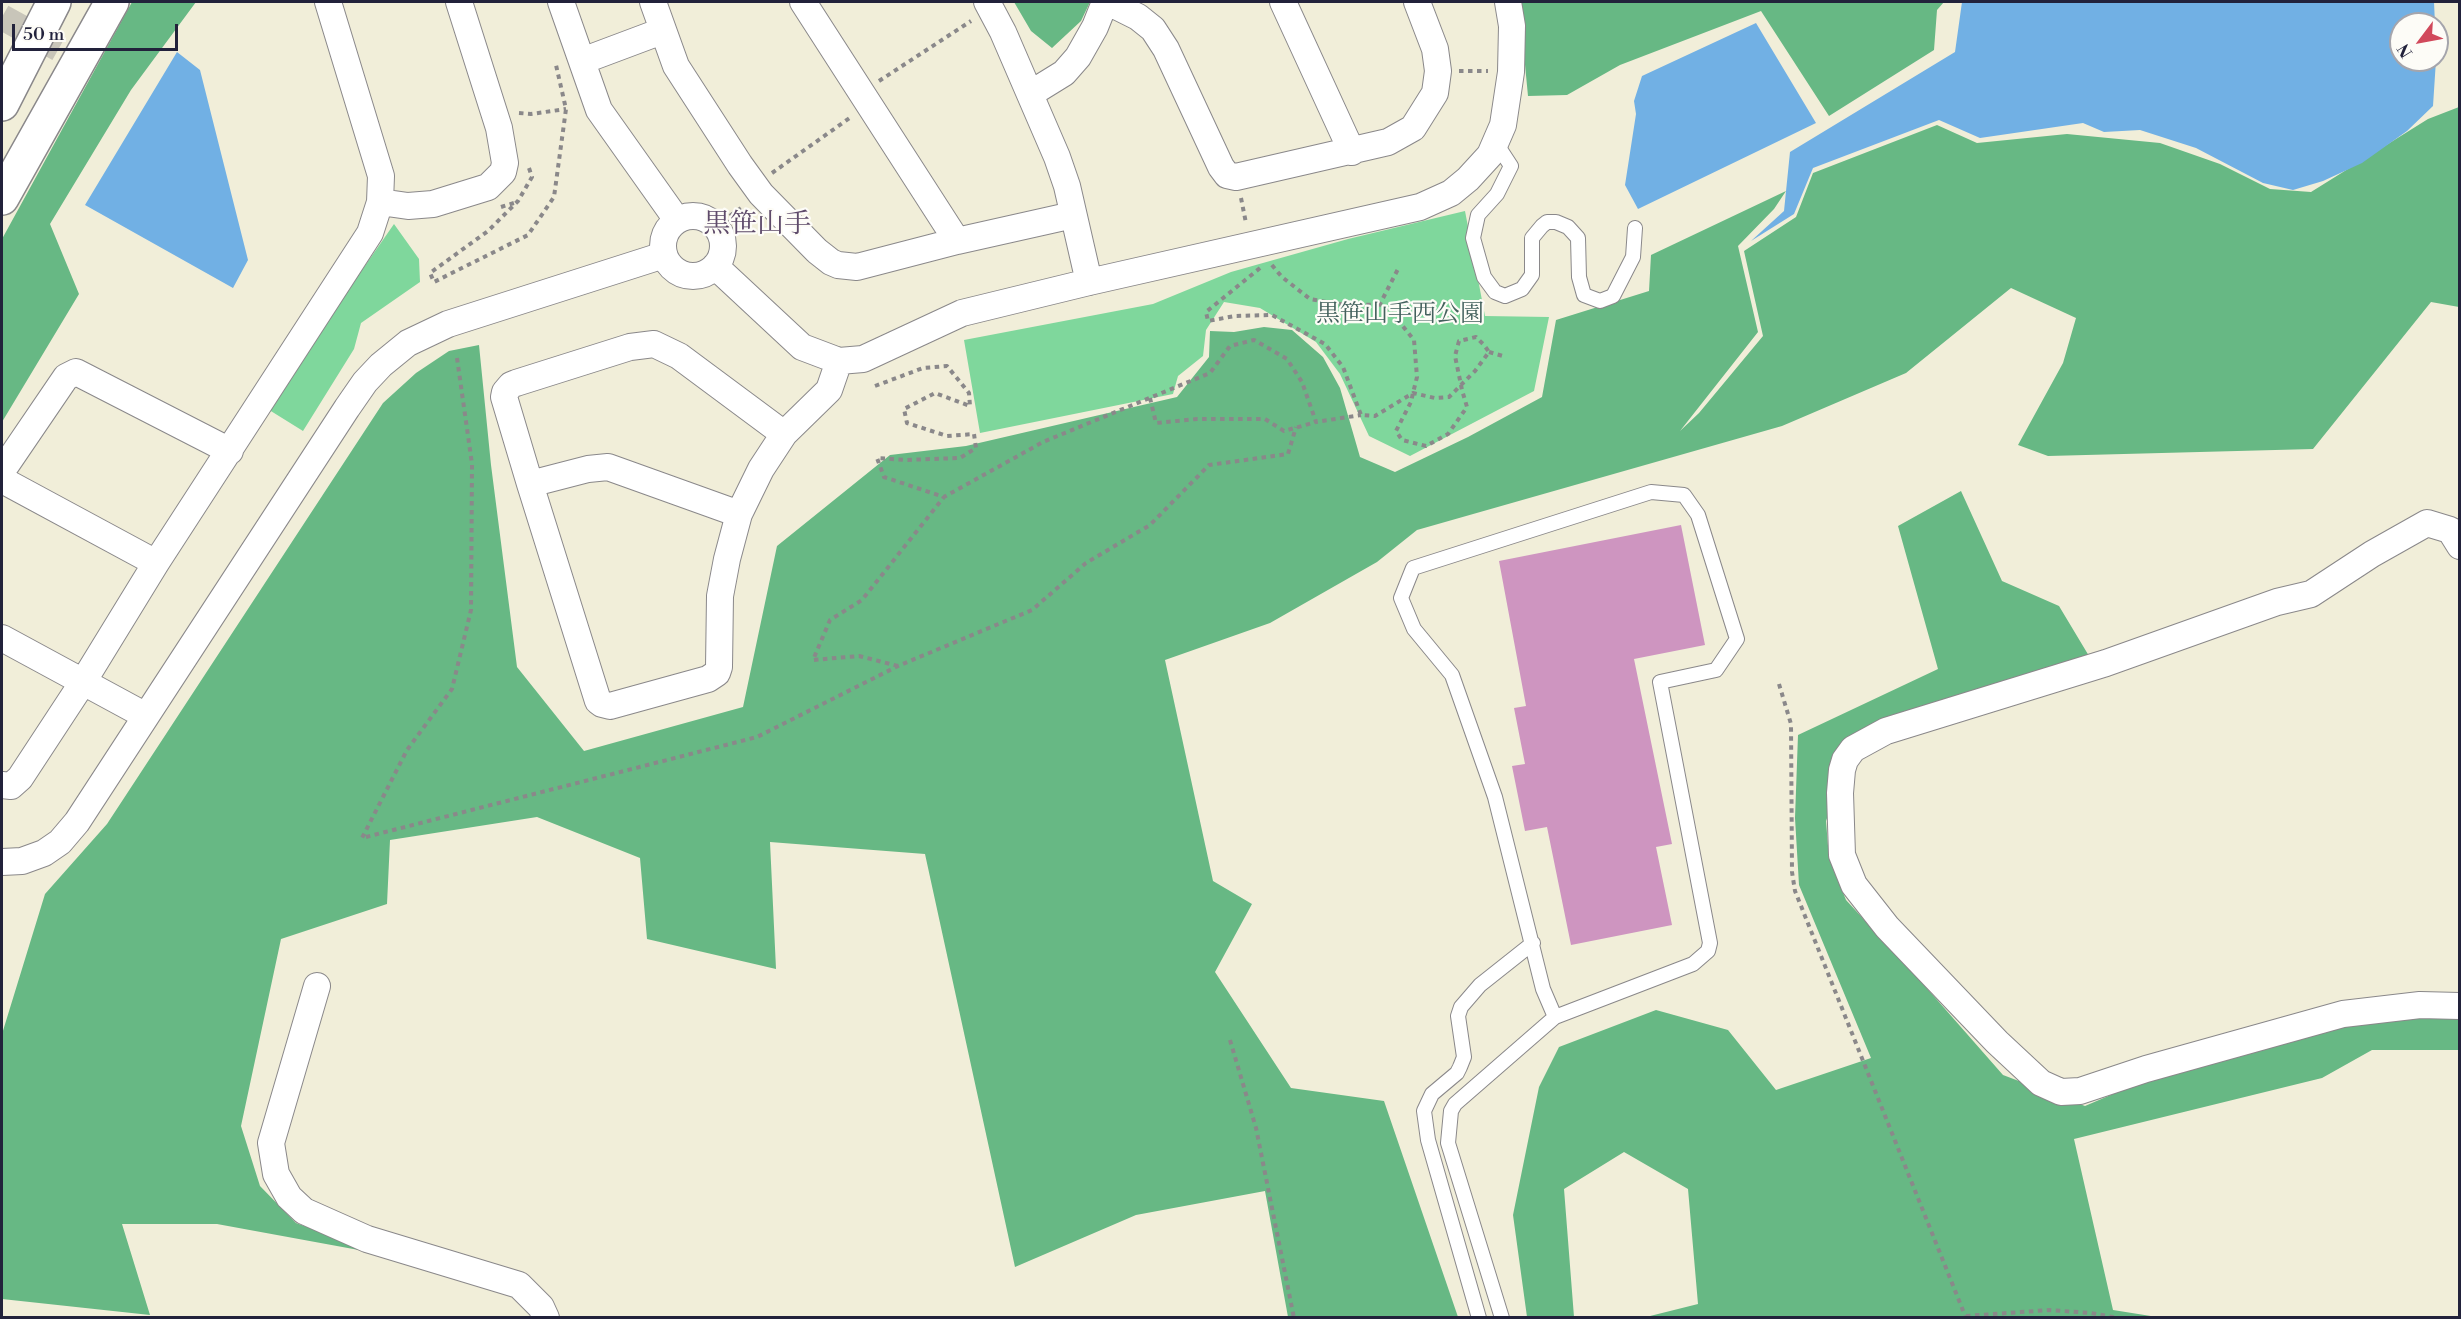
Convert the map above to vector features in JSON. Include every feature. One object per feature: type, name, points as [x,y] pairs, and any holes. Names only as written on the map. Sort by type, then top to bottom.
[{"type":"main road","points":[[2,104],[54,2]]},
{"type":"main road","points":[[2,198],[112,2]]},
{"type":"street","points":[[2,785],[10,786],[20,778],[83,682],[156,562],[364,243],[374,223],[380,202],[381,176],[328,2]]},
{"type":"street","points":[[380,202],[408,206],[433,204],[488,187],[495,182],[506,164],[499,128],[459,2]]},
{"type":"street","points":[[561,2],[599,110],[677,220]]},
{"type":"street","points":[[653,2],[676,66],[758,190],[817,251],[838,265],[857,267],[957,241],[1073,215]]},
{"type":"street","points":[[803,2],[957,241]]},
{"type":"street","points":[[1030,94],[1064,73],[1078,57],[1107,2],[1138,17],[1153,29],[1166,49],[1221,167],[1227,175],[1236,177],[1352,152],[1388,142],[1413,128],[1435,93],[1438,71],[1431,37],[1417,2]]},
{"type":"street","points":[[1283,2],[1352,152]]},
{"type":"street","points":[[715,266],[802,347],[839,361],[863,359],[962,313],[1251,245],[1339,227],[1431,203],[1451,194],[1468,179],[1490,155],[1503,125],[1511,72],[1512,26],[1508,2]]},
{"type":"street","points":[[989,4],[1057,157],[1067,186],[1089,282]]},
{"type":"street","points":[[582,61],[662,31]]},
{"type":"street","points":[[695,216],[704,218],[715,226],[722,240],[722,250],[715,266],[704,274],[684,275],[675,270],[664,255],[665,234],[677,220],[695,216]]},
{"type":"street","points":[[2,862],[32,859],[60,842],[77,822],[347,408],[381,365],[408,343],[448,324],[664,255]]},
{"type":"street","points":[[784,434],[679,356],[662,346],[641,344],[516,383],[508,388],[504,397],[598,701],[606,706],[708,679],[717,673],[720,596],[739,514],[761,469],[784,434],[830,390],[839,361]]},
{"type":"street","points":[[2,471],[66,377],[76,372],[230,451]]},
{"type":"street","points":[[530,484],[588,469],[608,467],[739,514]]},
{"type":"street","points":[[2,477],[4,482],[156,562]]},
{"type":"street","points":[[2460,546],[2450,530],[2427,523],[2311,594],[2277,602],[2106,663],[1886,731],[1853,749],[1845,760],[1842,770],[1840,794],[1842,855],[1854,885],[1887,927],[1997,1042],[2041,1083],[2061,1092],[2079,1091],[2146,1069],[2343,1014],[2420,1005],[2460,1005]]},
{"type":"street","points":[[2,638],[146,716]]},
{"type":"street","points":[[317,986],[271,1143],[276,1174],[289,1197],[304,1211],[367,1239],[519,1285],[541,1307],[546,1317]]},
{"type":"lane","points":[[1496,143],[1511,166],[1497,194],[1478,214],[1473,238],[1484,277],[1495,292],[1504,296],[1522,289],[1532,275],[1532,238],[1547,222],[1556,222],[1568,227],[1578,238],[1579,277],[1584,295],[1600,301],[1613,296],[1633,257],[1635,228]]},
{"type":"lane","points":[[1502,1317],[1448,1143],[1449,1119],[1455,1104],[1555,1017],[1693,964],[1708,951],[1710,943],[1660,682],[1716,670],[1737,639],[1698,515],[1684,495],[1651,492],[1413,568],[1401,598],[1414,628],[1452,675],[1495,797],[1543,989],[1555,1017]]},
{"type":"lane","points":[[1479,1317],[1428,1140],[1424,1111],[1432,1094],[1461,1067],[1464,1057],[1458,1016],[1461,1007],[1480,985],[1533,943]]},
{"type":"path","points":[[715,226],[865,99],[989,4]]},
{"type":"path","points":[[1438,71],[1511,72]]},
{"type":"path","points":[[493,111],[531,114],[566,109]]},
{"type":"path","points":[[1236,177],[1251,245]]},
{"type":"path","points":[[1362,415],[1343,367],[1325,344],[1272,315],[1235,316],[1209,321],[1206,312],[1268,261],[1282,277],[1310,299],[1337,304],[1379,306],[1393,314],[1414,339],[1417,377],[1413,393],[1396,431],[1402,440],[1426,446],[1448,434],[1467,407],[1455,356],[1460,341],[1476,337],[1489,352],[1503,356]]},
{"type":"path","points":[[1379,306],[1400,267]]},
{"type":"path","points":[[898,666],[859,656],[813,660],[830,620],[862,600],[944,497],[1042,442],[1210,373],[1230,346],[1254,340],[1287,359],[1302,381],[1316,422]]},
{"type":"path","points":[[1150,398],[1156,423],[1197,419],[1265,418],[1284,431],[1316,422],[1362,415],[1375,416],[1413,393],[1435,398],[1449,397],[1489,352]]},
{"type":"path","points":[[875,386],[924,368],[947,366],[969,393],[970,406],[935,393],[904,409],[907,423],[947,436],[974,435],[976,448],[960,458],[906,460],[877,458],[884,477],[944,497]]},
{"type":"path","points":[[1779,684],[1791,724],[1792,872],[1795,891],[1966,1317],[2049,1310],[2118,1317]]},
{"type":"path","points":[[1230,1040],[1257,1128],[1294,1317]]},
{"type":"green space","points":[[132,2],[196,2],[131,90],[50,224],[79,294],[2,422],[2,239]]},
{"type":"green space","points":[[1014,2],[1090,2],[1081,21],[1052,48],[1031,31]]},
{"type":"green space","points":[[1519,2],[1944,2],[1937,10],[1934,50],[1829,116],[1761,11],[1620,65],[1567,95],[1528,96]]},
{"type":"green space","points":[[2459,107],[2459,307],[2431,302],[2313,449],[2048,456],[2018,445],[2063,363],[2076,318],[2011,288],[1906,373],[1782,426],[1417,530],[1377,562],[1270,623],[1165,660],[1213,881],[1252,904],[1215,972],[1291,1088],[1384,1101],[1458,1317],[1288,1317],[1265,1191],[1136,1215],[1015,1267],[925,854],[770,842],[776,969],[647,939],[640,858],[537,817],[390,840],[387,904],[281,939],[241,1126],[260,1186],[296,1223],[386,1255],[217,1224],[122,1224],[150,1315],[2,1299],[2,1034],[45,894],[107,824],[383,403],[416,373],[449,351],[479,345],[491,465],[517,667],[584,751],[743,707],[777,546],[890,455],[966,446],[1177,397],[1209,357],[1210,331],[1234,332],[1264,327],[1292,330],[1323,357],[1340,388],[1360,457],[1395,472],[1468,437],[1542,397],[1556,320],[1649,291],[1651,255],[1786,191],[1774,209],[1738,246],[1758,332],[1680,431],[1699,413],[1763,336],[1744,251],[1796,217],[1813,173],[1937,125],[1977,143],[2067,134],[2160,143],[2220,164],[2270,189],[2311,192],[2428,119]]},
{"type":"green space","name":"黒笹山手西公園","points":[[1465,211],[1485,316],[1549,317],[1534,391],[1410,456],[1369,436],[1340,374],[1316,342],[1260,308],[1224,302],[1206,330],[1203,356],[1178,376],[1173,394],[980,433],[964,340],[1153,304],[1231,272],[1348,239]]},
{"type":"green space","points":[[394,224],[419,259],[420,282],[361,323],[354,349],[303,431],[266,408]]},
{"type":"green space","points":[[1961,491],[2002,581],[2059,606],[2092,661],[1854,741],[1826,821],[1829,858],[1846,900],[2003,1075],[2085,1106],[2174,1068],[2355,1008],[2459,1000],[2459,1050],[2372,1050],[2322,1078],[2074,1139],[2113,1310],[2157,1317],[1646,1317],[1698,1304],[1688,1189],[1624,1152],[1564,1189],[1574,1317],[1527,1317],[1513,1215],[1539,1087],[1559,1047],[1656,1010],[1728,1030],[1776,1090],[1871,1058],[1799,885],[1795,818],[1798,735],[1938,669],[1898,526]]},
{"type":"water","points":[[1962,2],[2434,2],[2434,12],[2389,12],[2389,72],[2435,72],[2433,106],[2407,131],[2362,163],[2323,181],[2293,190],[2263,183],[2196,148],[2140,130],[2104,132],[2083,123],[1980,138],[1939,120],[1813,168],[1794,214],[1751,241],[1784,211],[1790,152],[1955,52]]},
{"type":"water","points":[[1756,23],[1816,123],[1638,209],[1625,185],[1636,114],[1634,101],[1642,76]]},
{"type":"water","points":[[177,52],[200,70],[248,260],[233,288],[85,205]]},
{"type":"building","points":[[1681,525],[1705,645],[1634,659],[1672,844],[1656,847],[1672,925],[1571,945],[1547,827],[1525,831],[1512,766],[1525,764],[1514,708],[1526,706],[1499,561]]},
{"type":"tunnel","points":[[2,17],[79,60]]},
{"type":"district","name":"黒笹山手","points":[[757,226]]}]
